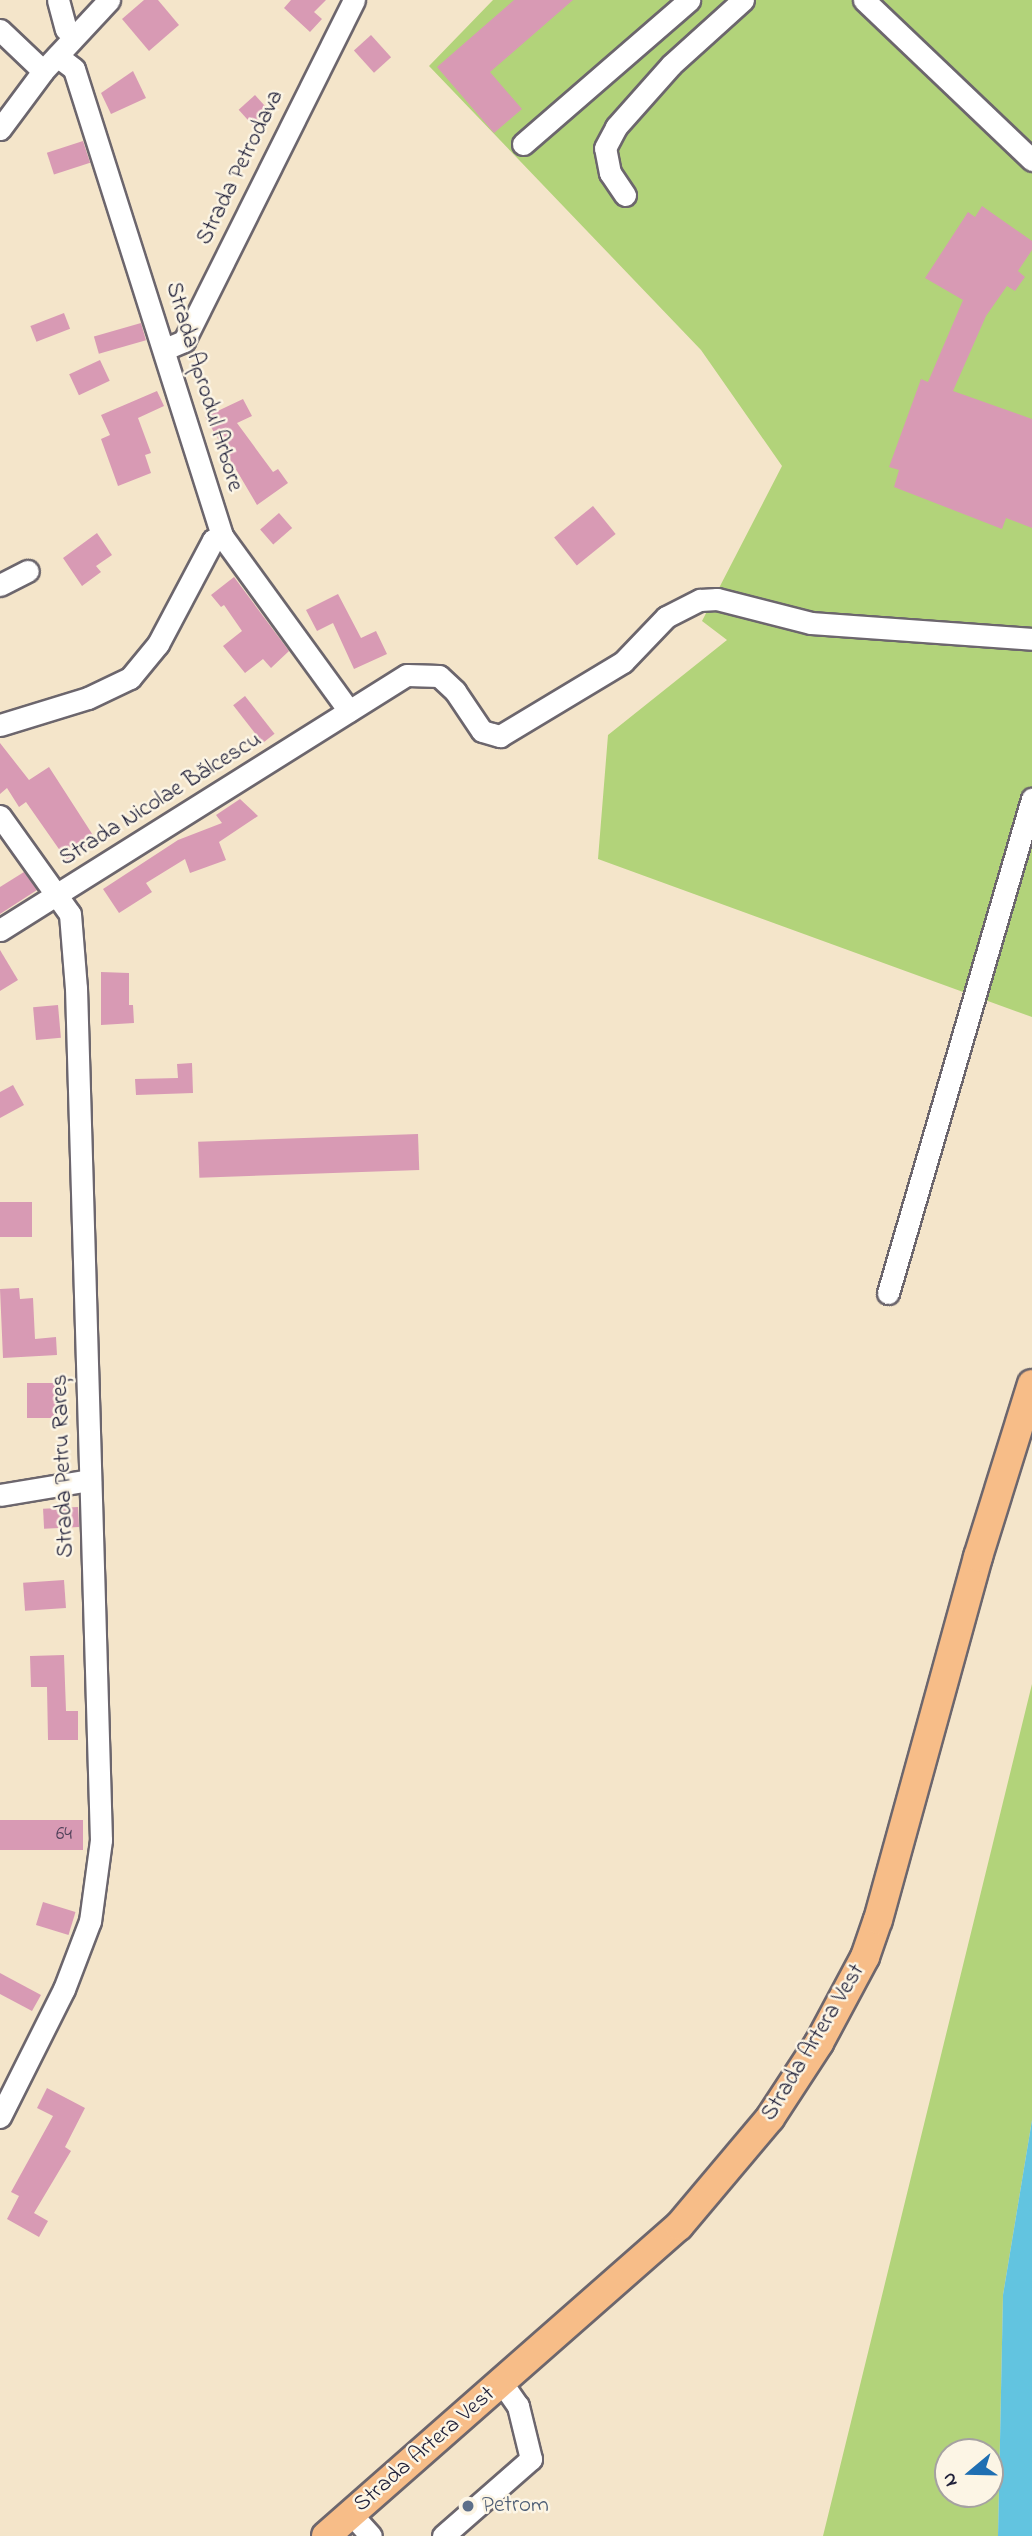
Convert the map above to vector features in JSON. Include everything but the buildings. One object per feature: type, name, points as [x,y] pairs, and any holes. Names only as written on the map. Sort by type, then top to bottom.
[{"type":"main road","name":"Strada Artera Vest","points":[[326,2536],[679,2226],[723,2179],[770,2118],[819,2043],[865,1957],[1032,1384]]},
{"type":"street","points":[[58,0],[66,29],[74,36]]},
{"type":"street","points":[[0,130],[50,64],[109,0]]},
{"type":"street","name":"Strada Petrodava","points":[[165,349],[184,341],[354,0]]},
{"type":"street","points":[[523,144],[689,0]]},
{"type":"street","points":[[625,195],[610,173],[606,148],[616,127],[671,65],[743,0]]},
{"type":"street","points":[[864,0],[1032,160]]},
{"type":"street","name":"Strada Aprodul Arbore","points":[[0,30],[50,64],[74,69],[165,349],[222,536],[349,710]]},
{"type":"street","points":[[0,725],[88,698],[130,678],[158,644],[213,540],[222,536]]},
{"type":"street","points":[[0,585],[28,571]]},
{"type":"street","name":"Strada Nicolae Bălcescu","points":[[0,930],[407,675],[439,677],[455,691],[482,731],[500,736],[623,662],[666,617],[700,600],[717,599],[811,623],[1032,639]]},
{"type":"street","points":[[888,1293],[1032,799]]},
{"type":"street","name":"Strada Petru Rareș","points":[[0,816],[70,914],[76,988],[101,1840],[92,1908],[64,1989],[0,2117]]},
{"type":"street","points":[[0,1495],[90,1480]]},
{"type":"street","points":[[443,2536],[531,2459],[518,2406],[502,2383]]},
{"type":"street","points":[[352,2515],[371,2536]]},
{"type":"green space","points":[[493,0],[1032,0],[1032,1017],[598,859],[608,735],[727,640],[702,621],[782,466],[701,350],[429,66]]},
{"type":"green space","points":[[1032,1684],[1032,2120],[1003,2295],[1000,2438],[934,2438],[934,2508],[999,2508],[998,2536],[823,2536]]},
{"type":"water","points":[[1032,2120],[1032,2536],[998,2536],[999,2508],[1004,2508],[1004,2438],[1000,2438],[1003,2295]]},
{"type":"place","name":"Petrom","points":[[468,2506]]}]
